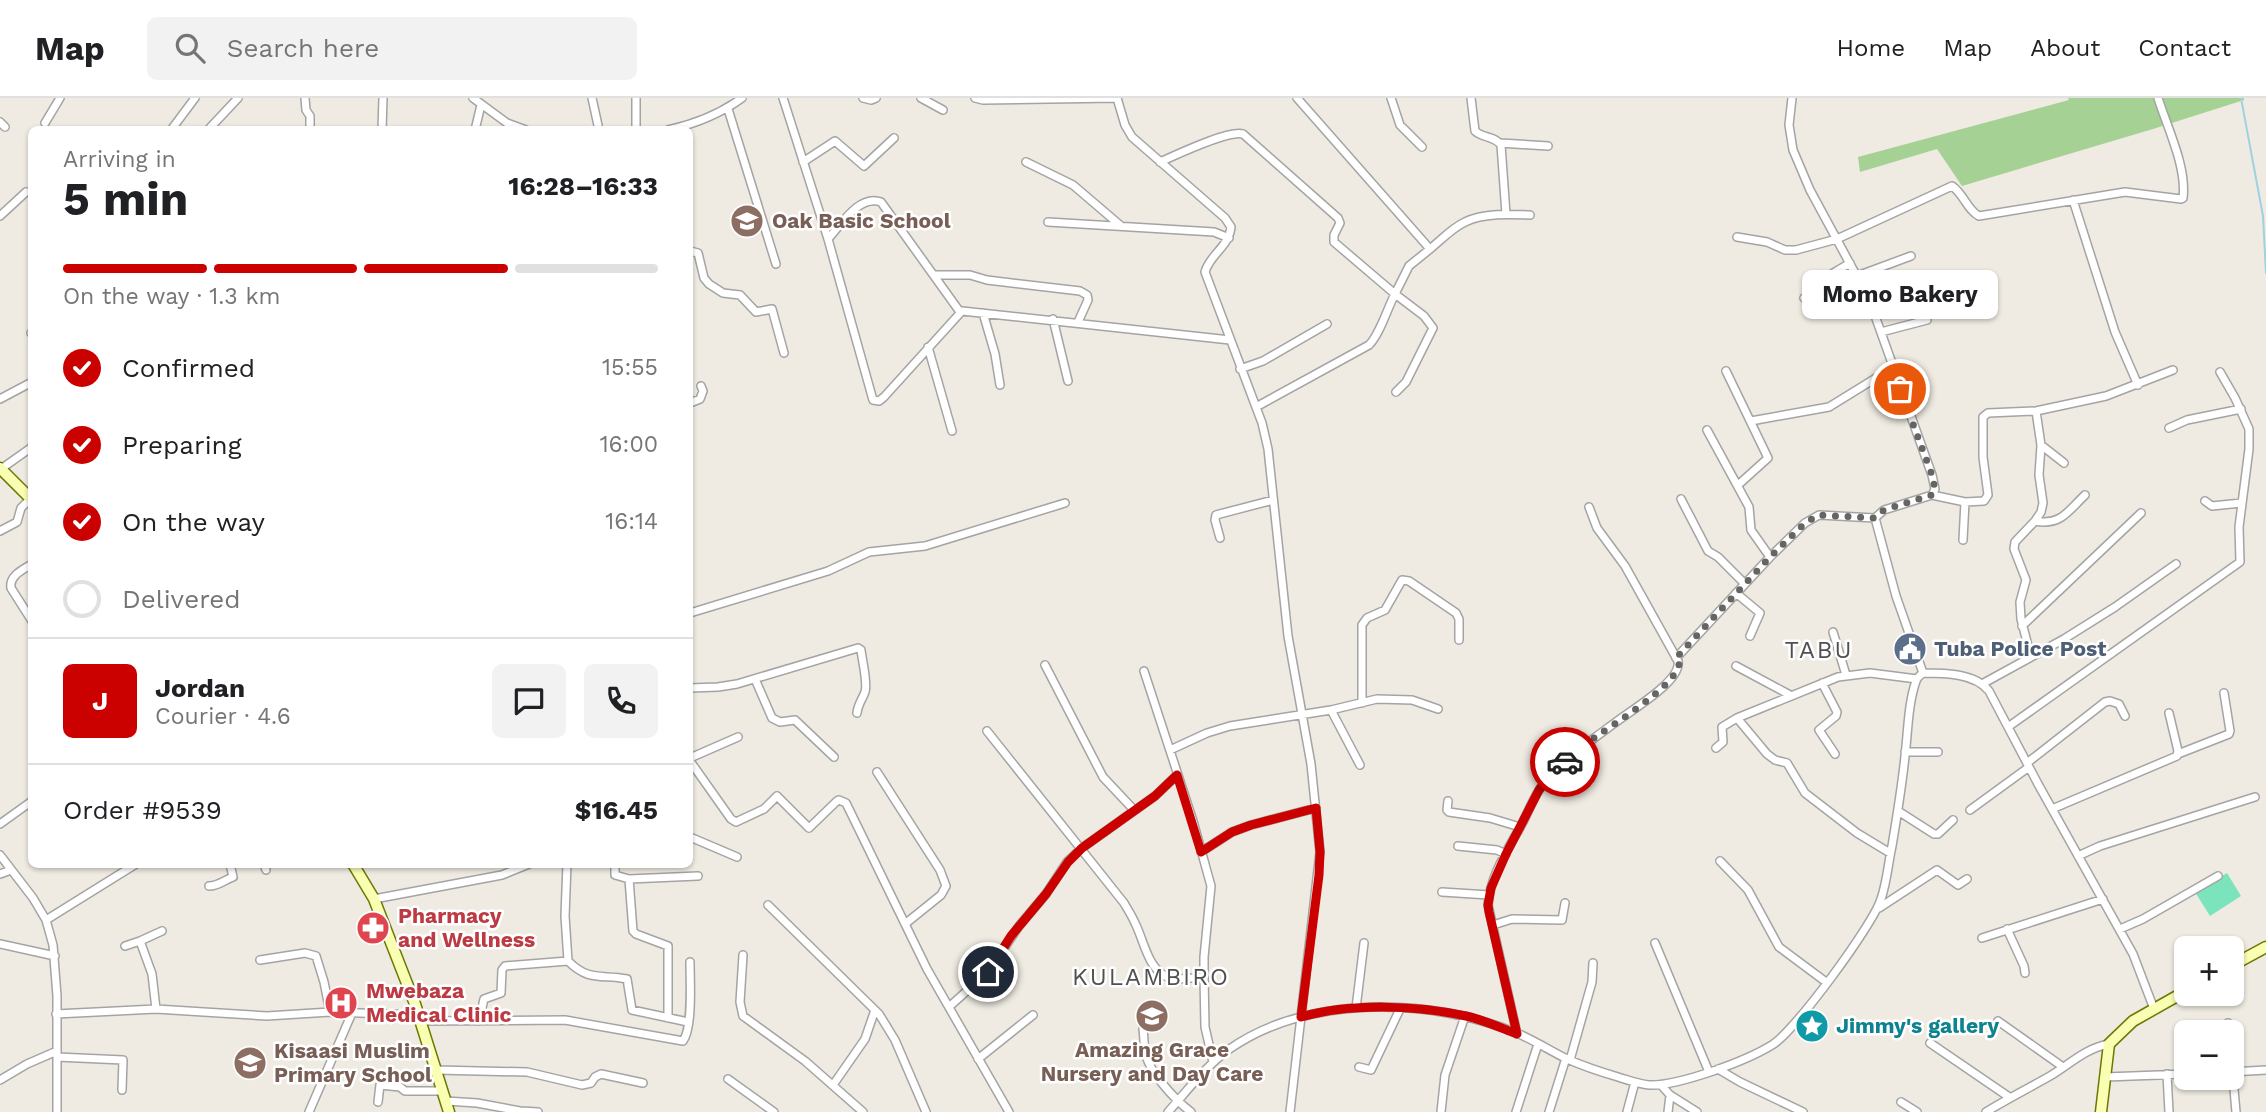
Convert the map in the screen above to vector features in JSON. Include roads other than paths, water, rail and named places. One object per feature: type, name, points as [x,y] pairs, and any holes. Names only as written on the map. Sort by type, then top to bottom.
[{"type":"main road","points":[[0,469],[28,497]]},
{"type":"main road","points":[[356,868],[374,899],[420,1018],[449,1112]]},
{"type":"main road","points":[[2244,959],[2266,947]]},
{"type":"main road","points":[[2101,1112],[2109,1044],[2126,1026],[2174,998]]},
{"type":"street","points":[[45,123],[60,98]]},
{"type":"street","points":[[174,126],[195,98]]},
{"type":"street","points":[[212,126],[238,98]]},
{"type":"street","points":[[304,98],[310,126]]},
{"type":"street","points":[[382,126],[383,98]]},
{"type":"street","points":[[472,98],[515,126]]},
{"type":"street","points":[[592,98],[598,126]]},
{"type":"street","points":[[636,98],[636,126]]},
{"type":"street","points":[[685,126],[728,108],[743,98]]},
{"type":"street","points":[[783,98],[828,239],[873,400],[879,401],[884,397],[960,312],[965,310],[1230,340]]},
{"type":"street","points":[[863,98],[876,98]]},
{"type":"street","points":[[921,98],[943,110]]},
{"type":"street","points":[[975,98],[1117,98],[1125,125],[1132,137],[1225,218],[1231,227],[1225,245],[1207,265],[1205,272],[1256,407],[1268,449],[1288,636],[1304,715],[1320,852],[1290,1112]]},
{"type":"street","points":[[1297,98],[1430,249]]},
{"type":"street","points":[[1391,98],[1402,128],[1422,147]]},
{"type":"street","points":[[1471,98],[1473,128],[1481,136],[1500,143],[1548,146]]},
{"type":"street","points":[[1792,98],[1789,125],[1793,150],[1810,190],[1869,299],[1932,475],[1935,489],[1932,495]]},
{"type":"street","points":[[1737,237],[1767,242],[1788,251],[1837,239],[1952,186],[1962,194],[1973,213],[1979,216],[2125,192],[2183,198],[2179,161],[2158,98]]},
{"type":"street","points":[[476,126],[484,104]]},
{"type":"street","points":[[728,108],[776,264]]},
{"type":"street","points":[[1160,162],[1234,133],[1243,134],[1338,218],[1340,223],[1334,235],[1334,242],[1424,316],[1433,328],[1406,382],[1396,392]]},
{"type":"street","points":[[803,162],[835,141],[864,166],[894,138]]},
{"type":"street","points":[[1500,143],[1506,214]]},
{"type":"street","points":[[1026,162],[1073,185],[1122,226]]},
{"type":"street","points":[[0,216],[26,192]]},
{"type":"street","points":[[828,239],[860,204],[876,200],[885,206],[960,312]]},
{"type":"street","points":[[2073,200],[2115,332],[2138,385]]},
{"type":"street","points":[[1256,407],[1369,345],[1377,336],[1383,316],[1409,266],[1462,223],[1506,214],[1530,215]]},
{"type":"street","points":[[1048,222],[1214,232],[1229,238]]},
{"type":"street","points":[[693,251],[698,253],[704,278],[717,291],[740,295],[756,312],[772,309],[784,353]]},
{"type":"street","points":[[1857,276],[1911,257]]},
{"type":"street","points":[[1804,298],[1820,291],[1830,275],[1850,263]]},
{"type":"street","points":[[934,275],[970,275],[987,280],[1080,291],[1087,295],[1088,300],[1078,322]]},
{"type":"street","points":[[983,313],[995,354],[1000,385]]},
{"type":"street","points":[[1053,319],[1068,381]]},
{"type":"street","points":[[1881,332],[1927,320]]},
{"type":"street","points":[[1240,369],[1262,360],[1327,324]]},
{"type":"street","points":[[928,347],[952,432]]},
{"type":"street","points":[[1676,658],[1770,557],[1814,517],[1826,515],[1875,518],[1884,510],[1932,495],[1965,502],[1984,501],[1988,495],[1982,436],[1983,417],[1987,414],[2036,411],[2106,396],[2173,370]]},
{"type":"street","points":[[1726,371],[1768,459],[1738,485]]},
{"type":"street","points":[[1751,421],[1829,407],[1877,378],[1894,371]]},
{"type":"street","points":[[2008,727],[2238,565],[2249,429],[2220,372]]},
{"type":"street","points":[[0,399],[28,384]]},
{"type":"street","points":[[693,402],[701,399],[701,386]]},
{"type":"street","points":[[2169,428],[2196,418],[2241,409]]},
{"type":"street","points":[[2031,657],[2022,626],[2020,602],[2025,580],[2014,546],[2016,540],[2035,521],[2043,503],[2039,475],[2041,445],[2036,411]]},
{"type":"street","points":[[1707,430],[1749,507],[1751,530],[1770,557]]},
{"type":"street","points":[[2041,445],[2064,463]]},
{"type":"street","points":[[0,469],[28,450]]},
{"type":"street","points":[[2035,521],[2056,521],[2085,495]]},
{"type":"street","points":[[1681,499],[1708,551],[1718,557],[1745,584]]},
{"type":"street","points":[[1220,537],[1214,520],[1216,515],[1273,500]]},
{"type":"street","points":[[2205,500],[2212,506],[2241,503]]},
{"type":"street","points":[[0,531],[17,522],[21,508],[28,502]]},
{"type":"street","points":[[1963,540],[1965,502]]},
{"type":"street","points":[[693,612],[828,570],[869,552],[925,546],[1065,503]]},
{"type":"street","points":[[1517,1034],[1488,905],[1489,895],[1506,854],[1548,778],[1588,743],[1659,691],[1678,670],[1679,663],[1625,566],[1597,528],[1589,507]]},
{"type":"street","points":[[2022,626],[2141,513]]},
{"type":"street","points":[[1168,1112],[1213,1062],[1228,1050],[1255,1035],[1320,1012],[1400,1009],[1465,1016],[1517,1034],[1568,1059],[1635,1082],[1661,1085],[1718,1069],[1772,1046],[1802,1014],[1848,954],[1878,908],[1885,886],[1898,811],[1909,718],[1920,676],[1875,518]]},
{"type":"street","points":[[1982,684],[2064,639],[2176,564]]},
{"type":"street","points":[[28,567],[10,583],[28,615]]},
{"type":"street","points":[[1362,703],[1362,625],[1367,618],[1385,610],[1402,580],[1409,580],[1457,613],[1459,639]]},
{"type":"street","points":[[1736,593],[1760,613],[1749,636]]},
{"type":"street","points":[[1833,632],[1846,675]]},
{"type":"street","points":[[693,688],[728,686],[858,648],[861,650],[866,691],[859,700],[857,713]]},
{"type":"street","points":[[1045,665],[1103,777],[1134,810]]},
{"type":"street","points":[[1736,666],[1790,695]]},
{"type":"street","points":[[1144,671],[1212,890],[1204,977],[1205,1027],[1213,1062]]},
{"type":"street","points":[[1716,748],[1723,742],[1722,727],[1737,718],[1846,675],[1870,673],[1960,676],[1982,684],[1989,691],[2120,929],[2133,954],[2154,1009]]},
{"type":"street","points":[[755,679],[772,718],[780,722],[795,720],[834,757]]},
{"type":"street","points":[[1822,683],[1837,712],[1836,716],[1819,730],[1835,754]]},
{"type":"street","points":[[2052,809],[2229,734],[2224,693]]},
{"type":"street","points":[[1170,750],[1230,726],[1304,715],[1377,699],[1404,699],[1438,709]]},
{"type":"street","points":[[1970,810],[2105,702],[2119,704],[2125,716]]},
{"type":"street","points":[[1331,710],[1360,765]]},
{"type":"street","points":[[2169,713],[2178,754]]},
{"type":"street","points":[[1737,718],[1767,754],[1792,768],[1800,789],[1857,833],[1890,853]]},
{"type":"street","points":[[987,731],[1125,903],[1158,971],[1167,977],[1179,979],[1204,977]]},
{"type":"street","points":[[693,759],[738,737]]},
{"type":"street","points":[[1905,752],[1938,752]]},
{"type":"street","points":[[693,764],[731,819],[736,822],[764,809],[777,796],[809,828],[837,802],[846,803],[927,969],[1009,1112]]},
{"type":"street","points":[[877,772],[940,870],[946,886],[941,895],[905,924]]},
{"type":"street","points":[[950,1006],[988,972],[1068,862],[1082,848],[1155,796],[1177,775]]},
{"type":"street","points":[[2078,856],[2100,846],[2255,797]]},
{"type":"street","points":[[1448,801],[1449,812],[1498,820],[1520,827]]},
{"type":"street","points":[[0,824],[28,803]]},
{"type":"street","points":[[1201,852],[1232,832],[1316,808]]},
{"type":"street","points":[[1898,811],[1934,834],[1938,834],[1953,820]]},
{"type":"street","points":[[693,838],[737,857]]},
{"type":"street","points":[[1458,846],[1497,850],[1506,854]]},
{"type":"street","points":[[0,855],[29,891],[46,920],[55,956],[57,1112]]},
{"type":"street","points":[[1720,861],[1748,890],[1779,947],[1826,982]]},
{"type":"street","points":[[46,920],[129,868]]},
{"type":"street","points":[[209,886],[218,886],[233,877],[231,868]]},
{"type":"street","points":[[374,899],[495,876],[521,868]]},
{"type":"street","points":[[567,868],[565,916],[568,961],[578,971],[587,975],[627,979],[632,1010],[688,1022]]},
{"type":"street","points":[[615,868],[615,875],[629,879],[698,876]]},
{"type":"street","points":[[0,874],[11,870]]},
{"type":"street","points":[[1878,908],[1937,870],[1958,885],[1967,879]]},
{"type":"street","points":[[2120,929],[2143,919],[2218,876]]},
{"type":"street","points":[[629,879],[634,931],[668,946],[668,1018]]},
{"type":"street","points":[[1442,892],[1489,895]]},
{"type":"street","points":[[1982,938],[2103,899]]},
{"type":"street","points":[[1493,925],[1512,919],[1563,919],[1565,903]]},
{"type":"street","points":[[768,905],[875,1010],[895,1040],[926,1112]]},
{"type":"street","points":[[2007,929],[2024,965],[2025,974]]},
{"type":"street","points":[[125,946],[162,931]]},
{"type":"street","points":[[140,941],[152,974],[156,1009]]},
{"type":"street","points":[[1356,1009],[1364,943]]},
{"type":"street","points":[[1656,943],[1709,1072]]},
{"type":"street","points":[[0,944],[55,956]]},
{"type":"street","points":[[260,960],[305,953],[316,956],[330,1012]]},
{"type":"street","points":[[743,955],[740,1002],[743,1016],[806,1061],[863,1112]]},
{"type":"street","points":[[479,1021],[484,999],[501,993],[502,970],[505,966],[568,961]]},
{"type":"street","points":[[56,1014],[156,1009],[267,1016],[330,1012],[479,1021],[543,1019],[578,1022],[683,1041],[688,1022],[690,962]]},
{"type":"street","points":[[1549,1112],[1591,986],[1593,963]]},
{"type":"street","points":[[1359,1067],[1371,1070],[1400,1009]]},
{"type":"street","points":[[833,1085],[859,1048],[875,1010]]},
{"type":"street","points":[[309,1112],[352,1013]]},
{"type":"street","points":[[978,1059],[1033,1015]]},
{"type":"street","points":[[1441,1112],[1446,1075],[1465,1016]]},
{"type":"street","points":[[1998,1021],[2063,1068]]},
{"type":"street","points":[[1143,1029],[1147,1058],[1161,1081],[1191,1112]]},
{"type":"street","points":[[1516,1112],[1538,1044]]},
{"type":"street","points":[[1930,1044],[2009,1097]]},
{"type":"street","points":[[1986,1112],[2094,1047],[2109,1044]]},
{"type":"street","points":[[0,1080],[27,1064],[57,1054],[123,1060],[122,1090]]},
{"type":"street","points":[[1718,1069],[1740,1083],[1803,1112]]},
{"type":"street","points":[[436,1070],[527,1072],[582,1085],[591,1083],[601,1074],[643,1083]]},
{"type":"street","points":[[2244,1071],[2266,1070]]},
{"type":"street","points":[[2167,1074],[2169,1112]]},
{"type":"street","points":[[2105,1076],[2174,1074]]},
{"type":"street","points":[[728,1079],[774,1112]]},
{"type":"street","points":[[1627,1112],[1635,1082]]},
{"type":"street","points":[[378,1102],[380,1085],[538,1112]]},
{"type":"street","points":[[1661,1085],[1670,1095],[1698,1112]]},
{"type":"street","points":[[2234,1090],[2236,1112]]},
{"type":"street","points":[[1668,1112],[1670,1095]]},
{"type":"street","points":[[1901,1102],[1917,1112]]},
{"type":"waterway","points":[[2241,98],[2263,216],[2266,273]]},
{"type":"place","name":"Oak Basic School","points":[[747,221]]},
{"type":"place","name":"Momo Bakery","points":[[1900,389]]},
{"type":"place","name":"Tuba Police Post","points":[[1910,649]]},
{"type":"place","name":"Pharmacy and Wellness","points":[[373,928]]},
{"type":"place","name":"Mwebaza Medical Clinic","points":[[341,1003]]},
{"type":"place","name":"Amazing Grace Nursery and Day Care","points":[[1152,1016]]},
{"type":"place","name":"Jimmy's gallery","points":[[1812,1026]]},
{"type":"place","name":"Kisaasi Muslim Primary School","points":[[250,1063]]},
{"type":"district","name":"TABU","points":[[1819,650]]},
{"type":"district","name":"KULAMBIRO","points":[[1151,977]]}]
